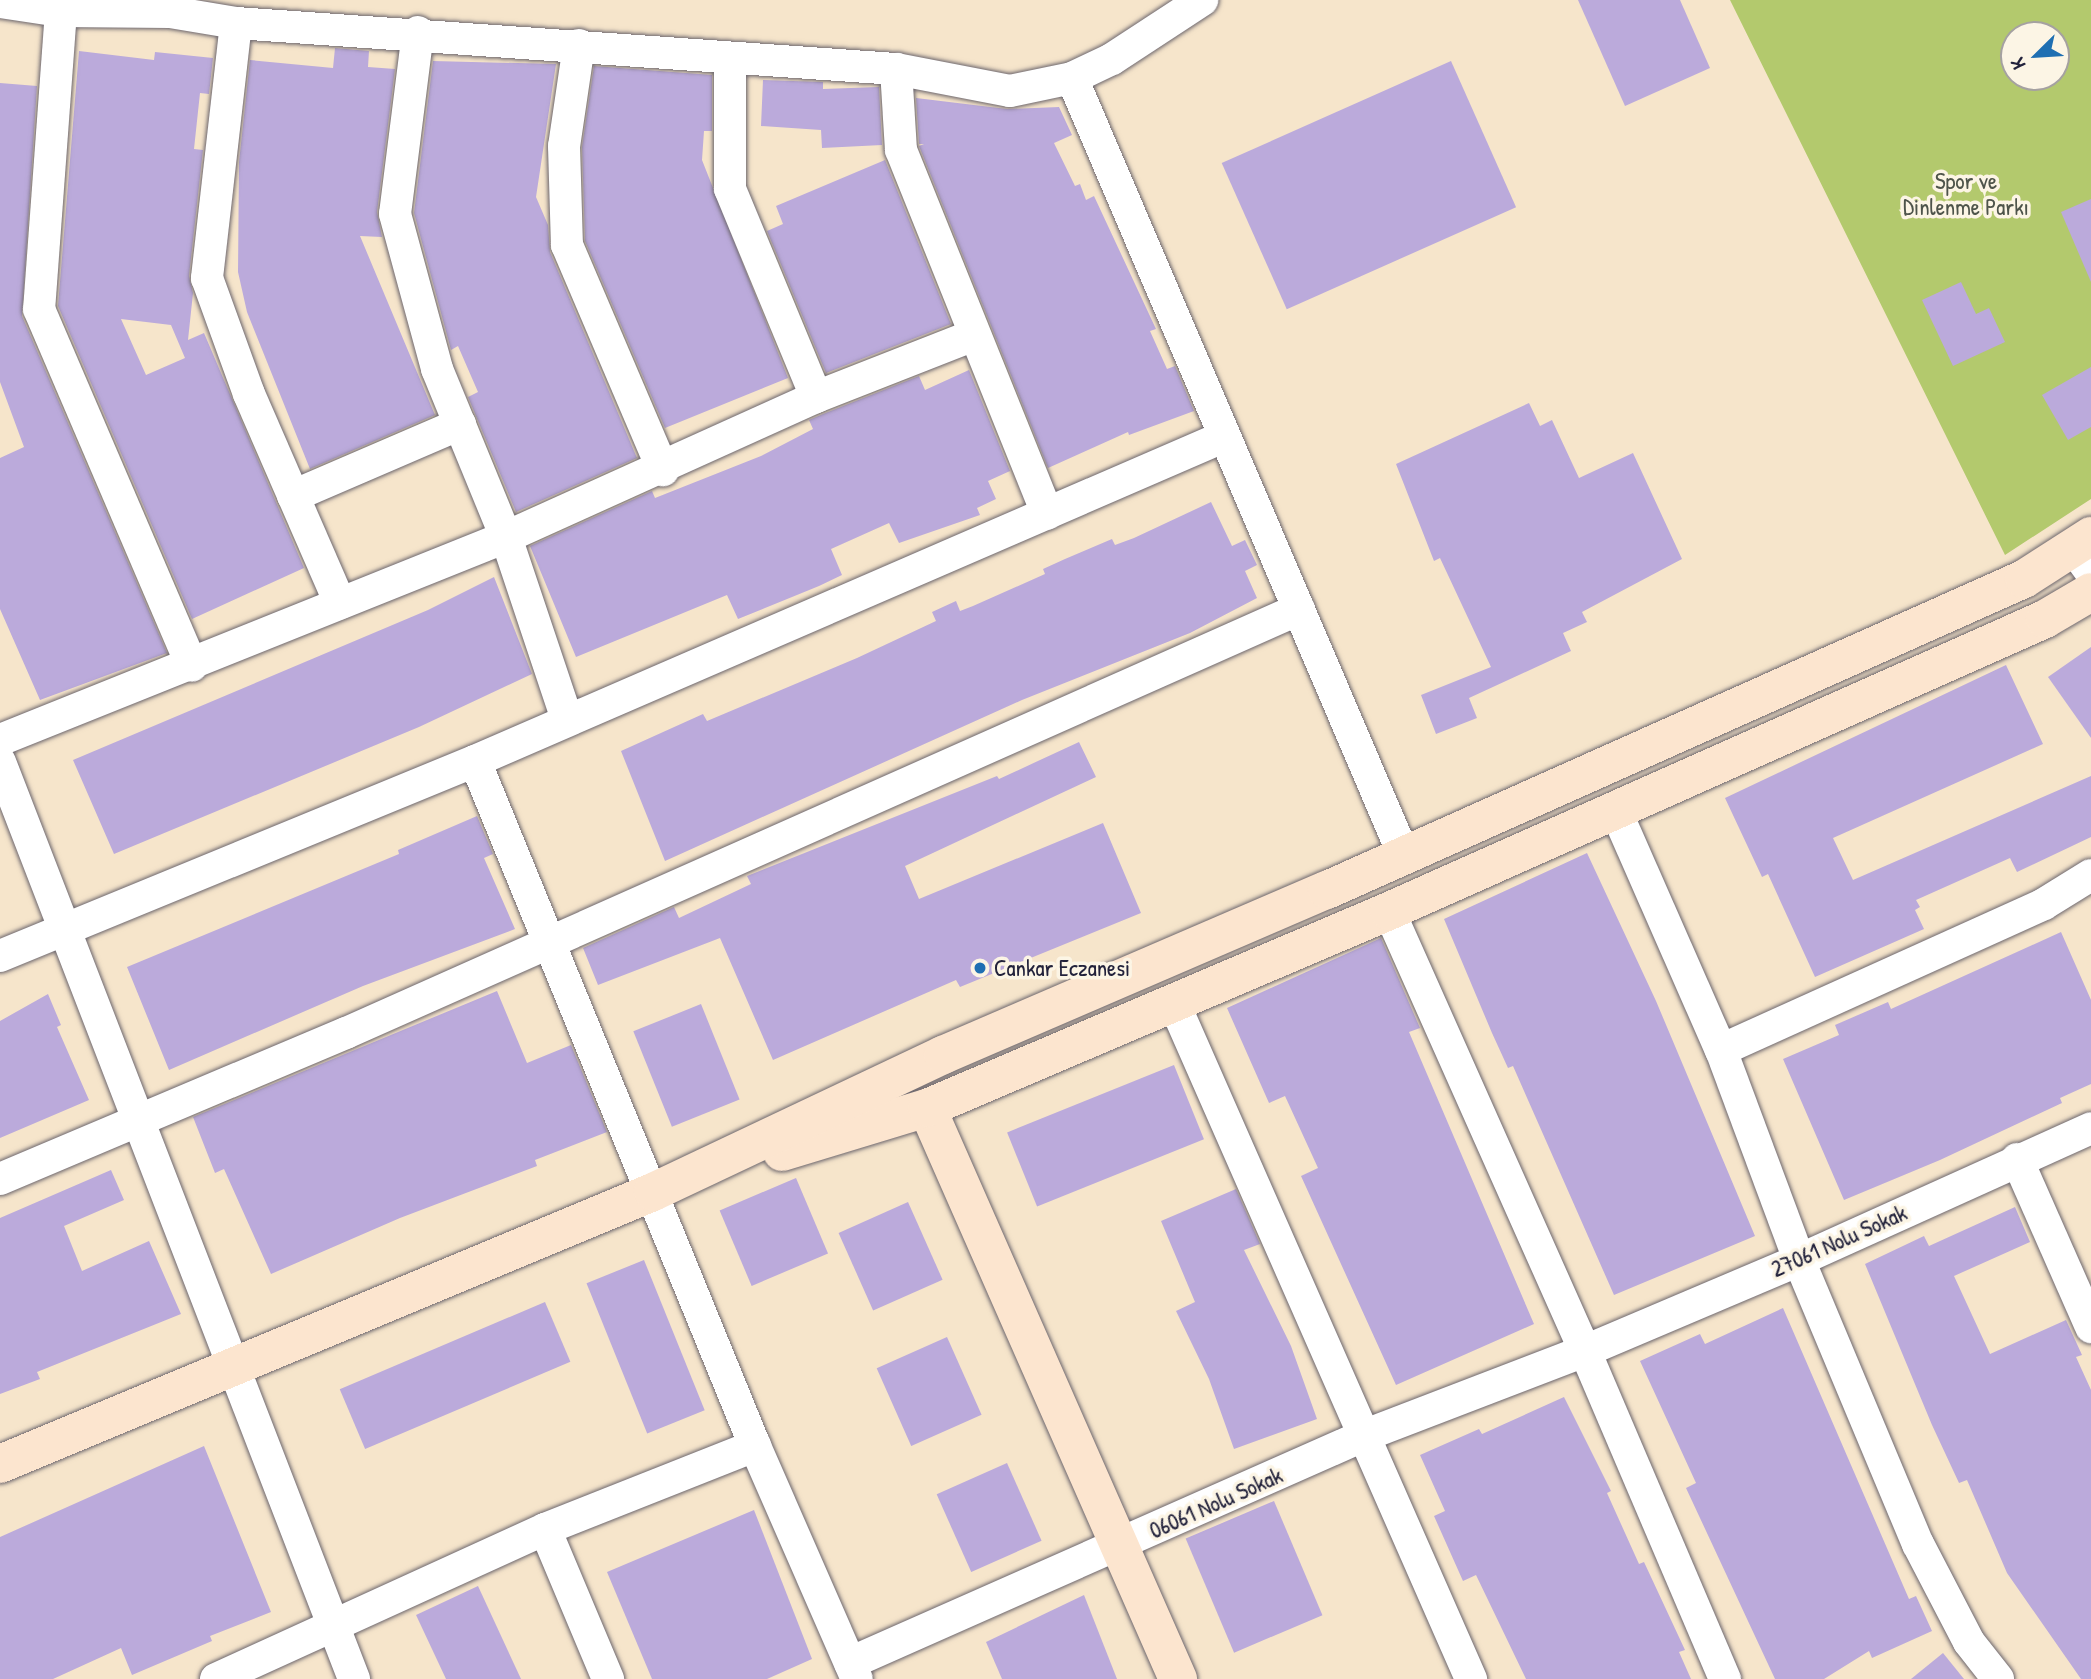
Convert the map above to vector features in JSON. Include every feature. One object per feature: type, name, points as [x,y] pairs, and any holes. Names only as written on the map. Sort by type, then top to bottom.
[{"type":"street","points":[[0,2],[61,10],[170,6],[236,23],[418,32],[730,59],[896,69],[1010,91],[1072,78],[1112,59],[1202,0]]},
{"type":"street","points":[[61,10],[39,309],[192,666]]},
{"type":"street","points":[[236,23],[207,278],[249,394],[340,603]]},
{"type":"street","points":[[418,32],[395,214],[437,369],[506,537],[567,719]]},
{"type":"street","points":[[579,45],[564,146],[567,245],[663,470]]},
{"type":"street","points":[[730,59],[730,189],[816,397]]},
{"type":"street","points":[[896,69],[901,150],[1047,514]]},
{"type":"street","points":[[1072,78],[1404,856]]},
{"type":"street","points":[[0,740],[192,666],[506,537],[663,470],[816,397],[974,335]]},
{"type":"street","points":[[293,496],[460,425]]},
{"type":"street","points":[[0,956],[475,761],[1223,437]]},
{"type":"street","points":[[0,1464],[653,1192],[943,1055],[1404,856],[2085,552]]},
{"type":"street","points":[[653,1192],[927,1108],[1389,911],[2045,619],[2091,592]]},
{"type":"street","points":[[0,1179],[136,1124],[1299,609]]},
{"type":"street","points":[[475,761],[546,942],[653,1192],[755,1446],[853,1671]]},
{"type":"street","points":[[0,762],[136,1124],[354,1679]]},
{"type":"street","points":[[1615,809],[1721,1050],[1799,1260],[1918,1544],[1969,1642],[1998,1679]]},
{"type":"street","points":[[1721,1050],[2044,904],[2088,888]]},
{"type":"street","points":[[1389,911],[1585,1351],[1724,1679]]},
{"type":"street","points":[[1173,1001],[1471,1679]]},
{"type":"street","points":[[927,1108],[1117,1548],[1178,1679]]},
{"type":"street","name":"27061 Nolu Sokak","points":[[1585,1351],[1799,1260],[2017,1159],[2091,1128]]},
{"type":"street","points":[[2017,1159],[2091,1326]]},
{"type":"street","name":"06061 Nolu Sokak","points":[[853,1671],[1363,1436],[1585,1351]]},
{"type":"street","points":[[216,1679],[545,1529],[755,1446]]},
{"type":"street","points":[[545,1529],[608,1679]]},
{"type":"green space","name":"Spor ve Dinlenme Parkı","points":[[1730,0],[2091,0],[2091,499],[2005,555]]},
{"type":"building","points":[[1578,0],[1680,0],[1710,68],[1625,106]]},
{"type":"building","points":[[335,48],[369,51],[368,67],[395,69],[377,212],[382,237],[360,236],[435,415],[310,469],[247,312],[238,272],[239,162],[250,60],[333,68]]},
{"type":"building","points":[[79,51],[154,60],[155,52],[213,58],[209,94],[200,93],[194,149],[203,150],[189,276],[193,293],[188,340],[204,333],[304,568],[192,619],[58,306]],"holes":[[[121,319],[171,325],[185,358],[146,375]]]},
{"type":"building","points":[[433,61],[556,64],[536,197],[548,225],[550,252],[637,458],[516,512],[468,397],[478,392],[458,346],[451,350],[414,213]]},
{"type":"building","points":[[1451,61],[1516,207],[1287,309],[1222,163]]},
{"type":"building","points":[[594,66],[712,75],[712,131],[704,131],[702,160],[788,378],[665,428],[585,241],[582,147]]},
{"type":"building","points":[[763,80],[823,82],[823,89],[879,87],[882,145],[822,148],[821,130],[761,126]]},
{"type":"building","points":[[0,83],[37,86],[22,316],[167,653],[40,700],[0,609],[0,458],[24,447],[0,382]]},
{"type":"building","points":[[916,98],[1007,109],[1059,107],[1072,135],[1054,143],[1075,186],[1080,184],[1086,200],[1094,196],[1156,329],[1150,331],[1167,369],[1175,366],[1194,411],[1129,435],[1128,432],[1048,468],[919,146],[924,144],[919,144]]},
{"type":"building","points":[[885,160],[951,324],[826,373],[767,231],[783,224],[776,206]]},
{"type":"building","points":[[2091,199],[2091,282],[2061,212]]},
{"type":"building","points":[[1961,282],[1976,314],[1989,308],[2005,342],[1953,366],[1922,300]]},
{"type":"building","points":[[2091,367],[2091,427],[2068,440],[2042,395]]},
{"type":"building","points":[[969,370],[1010,471],[988,481],[996,499],[977,508],[980,515],[899,543],[889,523],[831,549],[842,575],[819,586],[738,619],[727,595],[576,657],[530,546],[652,491],[655,498],[761,456],[813,429],[809,420],[823,414],[919,376],[925,390]]},
{"type":"building","points":[[1529,403],[1540,426],[1552,420],[1579,478],[1633,453],[1682,559],[1582,612],[1587,622],[1563,633],[1571,651],[1469,698],[1477,718],[1436,734],[1421,695],[1491,667],[1440,558],[1434,561],[1396,464]]},
{"type":"building","points":[[1211,502],[1232,546],[1245,540],[1257,565],[1245,571],[1257,598],[1190,633],[1022,700],[665,861],[621,751],[703,714],[707,721],[857,658],[936,621],[932,612],[956,601],[960,611],[973,606],[1045,574],[1043,569],[1065,559],[1112,539],[1115,545],[1134,538]]},
{"type":"building","points":[[494,577],[532,674],[419,727],[114,854],[73,760],[428,610]]},
{"type":"building","points":[[2091,647],[2091,738],[2048,677]]},
{"type":"building","points":[[2006,665],[2043,744],[1833,838],[1853,880],[2091,776],[2091,837],[2017,872],[2010,858],[1916,900],[1920,907],[1915,910],[1924,929],[1815,977],[1768,874],[1762,877],[1725,798]]},
{"type":"building","points":[[1079,742],[1096,777],[905,866],[919,899],[1103,823],[1141,913],[960,987],[956,980],[773,1060],[720,938],[598,985],[583,948],[674,907],[679,918],[751,884],[747,876],[997,776],[999,779]]},
{"type":"building","points":[[477,816],[493,854],[484,858],[515,929],[363,986],[169,1070],[127,967],[399,854],[398,850]]},
{"type":"building","points":[[1587,853],[1656,1001],[1755,1236],[1614,1295],[1513,1066],[1508,1068],[1492,1033],[1444,919]]},
{"type":"building","points":[[2061,932],[2091,1000],[2091,1084],[2060,1098],[2062,1103],[1940,1160],[1844,1200],[1783,1059],[1839,1035],[1835,1025],[1888,1002],[1891,1009]]},
{"type":"building","points":[[1381,938],[1420,1028],[1409,1032],[1534,1324],[1396,1385],[1301,1176],[1318,1168],[1285,1096],[1269,1103],[1227,1008]]},
{"type":"building","points":[[497,991],[527,1063],[571,1045],[607,1132],[535,1160],[537,1166],[400,1218],[271,1274],[224,1169],[215,1173],[193,1117]]},
{"type":"building","points":[[48,994],[61,1025],[57,1027],[89,1100],[0,1138],[0,1021]]},
{"type":"building","points":[[701,1004],[740,1099],[672,1127],[633,1031]]},
{"type":"building","points":[[1174,1065],[1204,1139],[1037,1207],[1007,1132]]},
{"type":"building","points":[[111,1170],[124,1200],[64,1226],[82,1271],[149,1241],[181,1314],[37,1372],[40,1379],[0,1394],[0,1218]]},
{"type":"building","points":[[796,1178],[828,1253],[752,1286],[720,1210]]},
{"type":"building","points":[[1236,1189],[1260,1244],[1244,1250],[1291,1346],[1317,1419],[1234,1449],[1209,1379],[1176,1311],[1195,1302],[1161,1221]]},
{"type":"building","points":[[908,1202],[943,1280],[873,1311],[839,1233]]},
{"type":"building","points":[[2015,1207],[2030,1242],[1954,1276],[1990,1354],[2066,1320],[2082,1355],[2076,1357],[2091,1390],[2091,1679],[2081,1679],[2007,1573],[1967,1480],[1959,1483],[1932,1425],[1865,1264],[1924,1236],[1929,1246]]},
{"type":"building","points":[[644,1260],[705,1410],[647,1433],[587,1283]]},
{"type":"building","points":[[545,1302],[570,1362],[365,1449],[340,1389]]},
{"type":"building","points":[[1783,1308],[1909,1599],[1916,1596],[1932,1631],[1872,1658],[1869,1651],[1824,1679],[1775,1679],[1686,1488],[1696,1483],[1640,1361],[1700,1334],[1705,1344]]},
{"type":"building","points":[[947,1337],[982,1415],[911,1446],[877,1368]]},
{"type":"building","points":[[1564,1397],[1611,1491],[1607,1493],[1639,1564],[1644,1562],[1685,1650],[1679,1652],[1691,1679],[1526,1679],[1476,1575],[1463,1581],[1434,1516],[1445,1511],[1420,1455],[1479,1429],[1482,1434]]},
{"type":"building","points":[[204,1446],[271,1612],[210,1636],[212,1641],[132,1675],[121,1648],[53,1679],[0,1679],[0,1537]]},
{"type":"building","points":[[1007,1463],[1042,1541],[971,1572],[937,1494]]},
{"type":"building","points":[[1274,1501],[1322,1615],[1234,1653],[1186,1539]]},
{"type":"building","points":[[754,1510],[812,1659],[767,1679],[652,1679],[607,1572]]},
{"type":"building","points":[[478,1586],[521,1679],[446,1679],[416,1615]]},
{"type":"building","points":[[1084,1595],[1117,1679],[1002,1679],[986,1642]]},
{"type":"building","points":[[1943,1653],[1964,1679],[1911,1679]]},
{"type":"place","name":"Cankar Eczanesi","points":[[980,968]]}]
